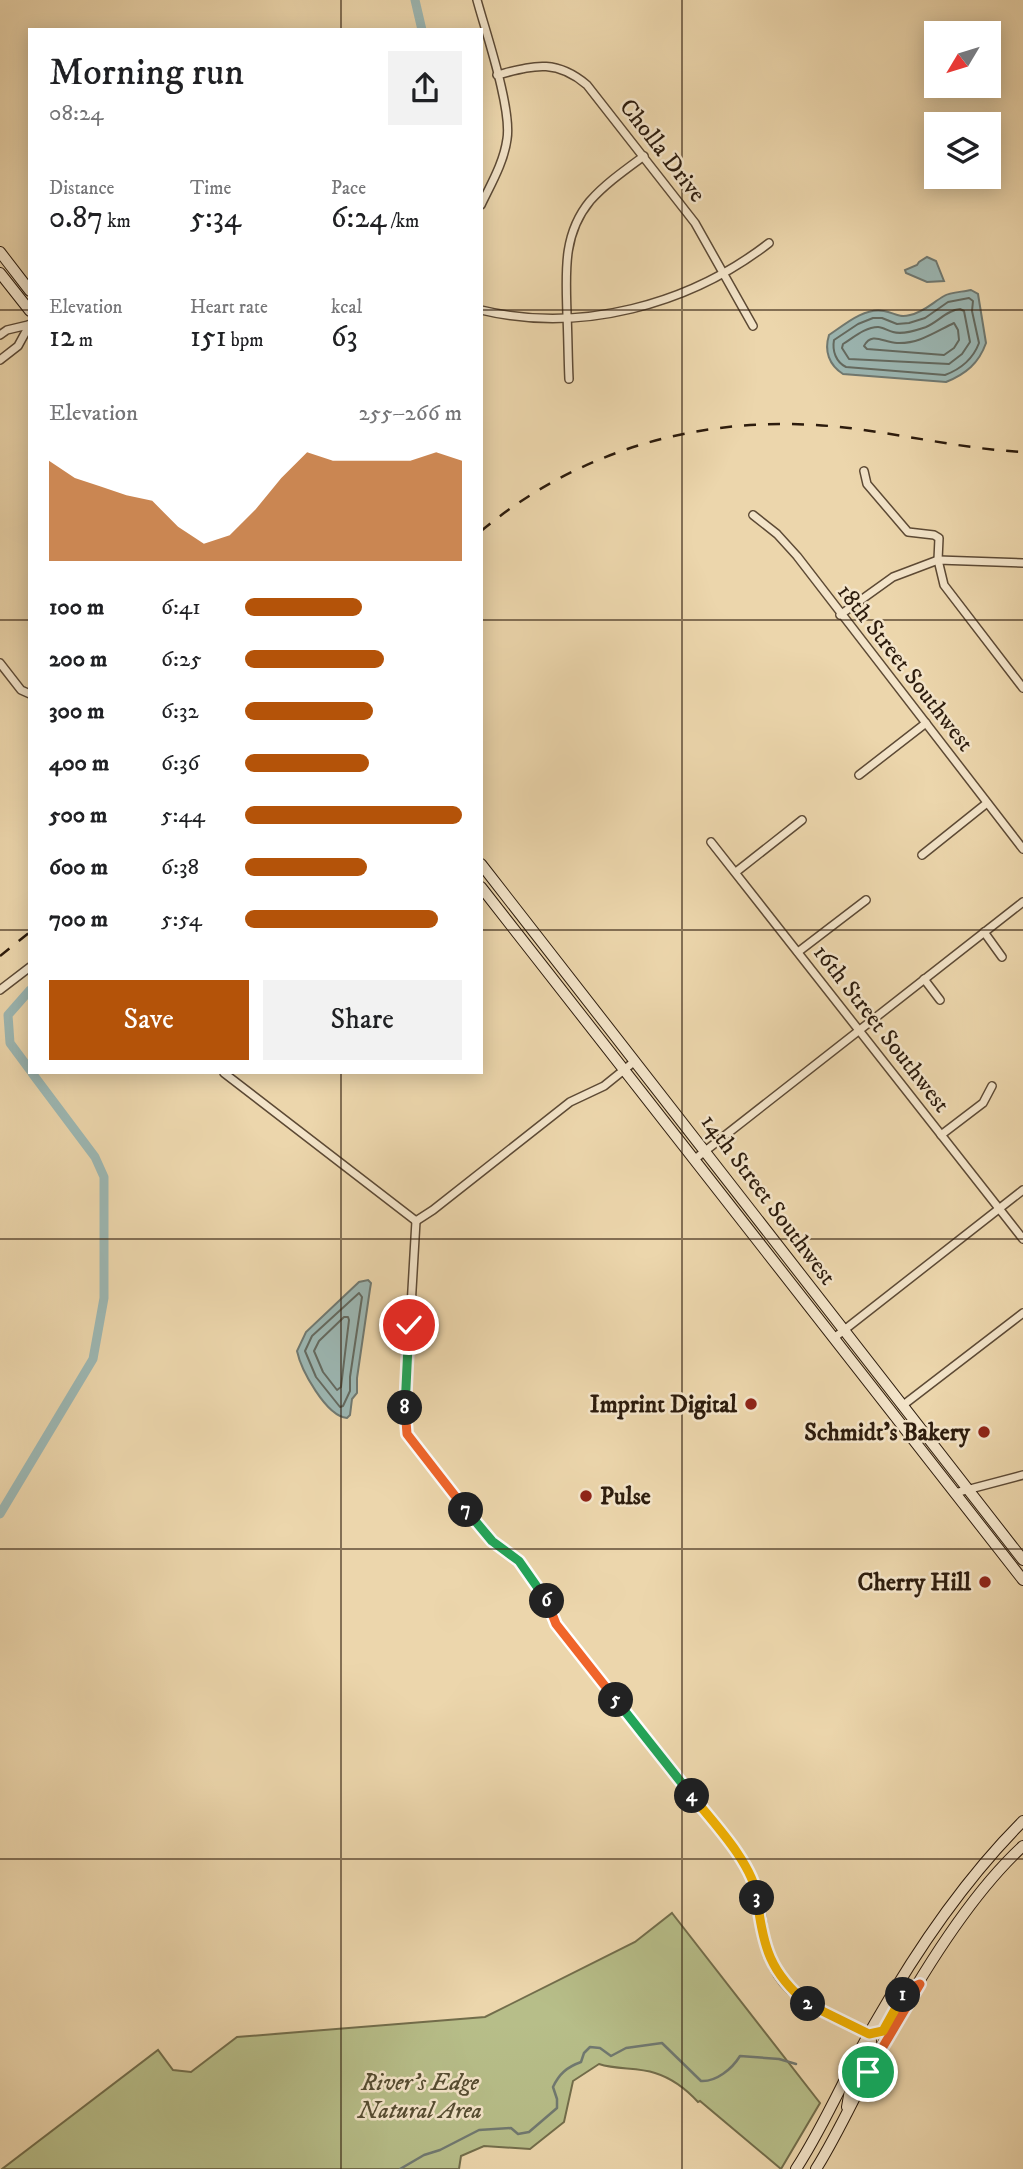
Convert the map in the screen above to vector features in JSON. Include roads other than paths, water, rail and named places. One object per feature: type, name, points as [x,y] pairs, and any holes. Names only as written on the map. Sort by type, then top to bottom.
[{"type":"main road","points":[[0,252],[28,288]]},
{"type":"main road","points":[[0,273],[28,308]]},
{"type":"main road","name":"14th Street Southwest","points":[[483,867],[705,1151],[955,1493],[1023,1580]]},
{"type":"main road","name":"14th Street Southwest","points":[[483,890],[695,1159],[839,1335],[902,1406],[1023,1560]]},
{"type":"main road","points":[[796,2169],[869,2034],[941,1919],[1023,1821]]},
{"type":"main road","points":[[816,2169],[845,2120],[874,2060],[950,1934],[978,1896],[1023,1846]]},
{"type":"main road","points":[[869,2034],[883,2031],[906,1990],[920,1984]]},
{"type":"main road","points":[[845,2120],[850,2090],[872,2049],[869,2034]]},
{"type":"main road","points":[[805,2155],[807,2169]]},
{"type":"street","points":[[477,0],[505,109],[508,137],[483,201]]},
{"type":"street","name":"Cholla Drive","points":[[497,75],[541,65],[570,72],[587,85],[695,223],[753,326]]},
{"type":"street","points":[[569,379],[565,268],[567,250],[575,227],[595,195],[644,156]]},
{"type":"street","points":[[483,310],[521,316],[567,317],[614,312],[656,302],[695,288],[724,273],[769,243]]},
{"type":"street","points":[[0,335],[7,330],[28,324]]},
{"type":"street","points":[[0,360],[18,346],[28,326]]},
{"type":"street","points":[[863,471],[867,484],[908,532],[939,538],[940,574],[948,592],[1023,688]]},
{"type":"street","name":"18th Street Southwest","points":[[753,515],[797,556],[1023,849]]},
{"type":"street","points":[[840,615],[893,577],[938,560],[1023,563]]},
{"type":"street","points":[[0,663],[21,690],[28,694]]},
{"type":"street","points":[[859,775],[926,723]]},
{"type":"street","points":[[922,855],[987,803]]},
{"type":"street","points":[[736,872],[802,820]]},
{"type":"street","name":"16th Street Southwest","points":[[711,842],[1023,1239]]},
{"type":"street","points":[[798,952],[866,900]]},
{"type":"street","points":[[695,1159],[1023,902]]},
{"type":"street","points":[[984,932],[1002,957]]},
{"type":"street","points":[[0,990],[28,969]]},
{"type":"street","points":[[924,979],[940,1000]]},
{"type":"street","points":[[416,1221],[570,1102],[604,1086],[635,1061]]},
{"type":"street","points":[[225,1074],[416,1221]]},
{"type":"street","points":[[941,1135],[983,1103],[992,1086]]},
{"type":"street","points":[[839,1335],[1023,1190]]},
{"type":"street","points":[[416,1221],[405,1410],[407,1434],[492,1541],[519,1561],[545,1596],[556,1624],[730,1844],[753,1882],[768,1953],[782,1981],[808,2004],[869,2034]]},
{"type":"street","points":[[902,1406],[1023,1313]]},
{"type":"street","points":[[955,1493],[1023,1475]]},
{"type":"water","points":[[927,257],[936,261],[944,281],[927,282],[906,273],[905,270]]},
{"type":"water","points":[[971,290],[978,294],[986,343],[976,362],[953,379],[946,382],[843,374],[831,362],[827,347],[829,335],[855,318],[877,310],[899,316],[915,314],[947,295]]},
{"type":"water","points":[[368,1280],[371,1283],[357,1393],[352,1399],[350,1415],[347,1418],[339,1415],[323,1401],[309,1380],[297,1351],[306,1332],[359,1282]]},
{"type":"waterway","points":[[415,0],[422,28]]},
{"type":"waterway","points":[[28,992],[8,1015],[10,1043],[28,1067]]},
{"type":"waterway","points":[[0,1514],[93,1359],[104,1298],[104,1177],[95,1157],[33,1074]]},
{"type":"waterway","points":[[400,2169],[479,2130],[511,2128],[518,2134],[529,2132],[557,2108],[553,2087],[555,2082],[564,2072],[581,2062],[590,2047],[600,2048],[611,2056],[626,2048],[662,2043],[701,2081],[723,2074],[740,2056],[779,2059],[796,2064]]},
{"type":"railway","points":[[483,530],[521,501],[564,476],[608,456],[654,441],[701,431],[750,425],[799,424],[849,428],[1023,452]]},
{"type":"railway","points":[[0,956],[28,934]]},
{"type":"place","name":"Imprint Digital","points":[[751,1404]]},
{"type":"place","name":"Schmidt's Bakery","points":[[984,1432]]},
{"type":"place","name":"Pulse","points":[[586,1496]]},
{"type":"place","name":"Cherry Hill","points":[[985,1582]]},
{"type":"park label","name":"River's Edge Natural Area","points":[[420,2096]]}]
